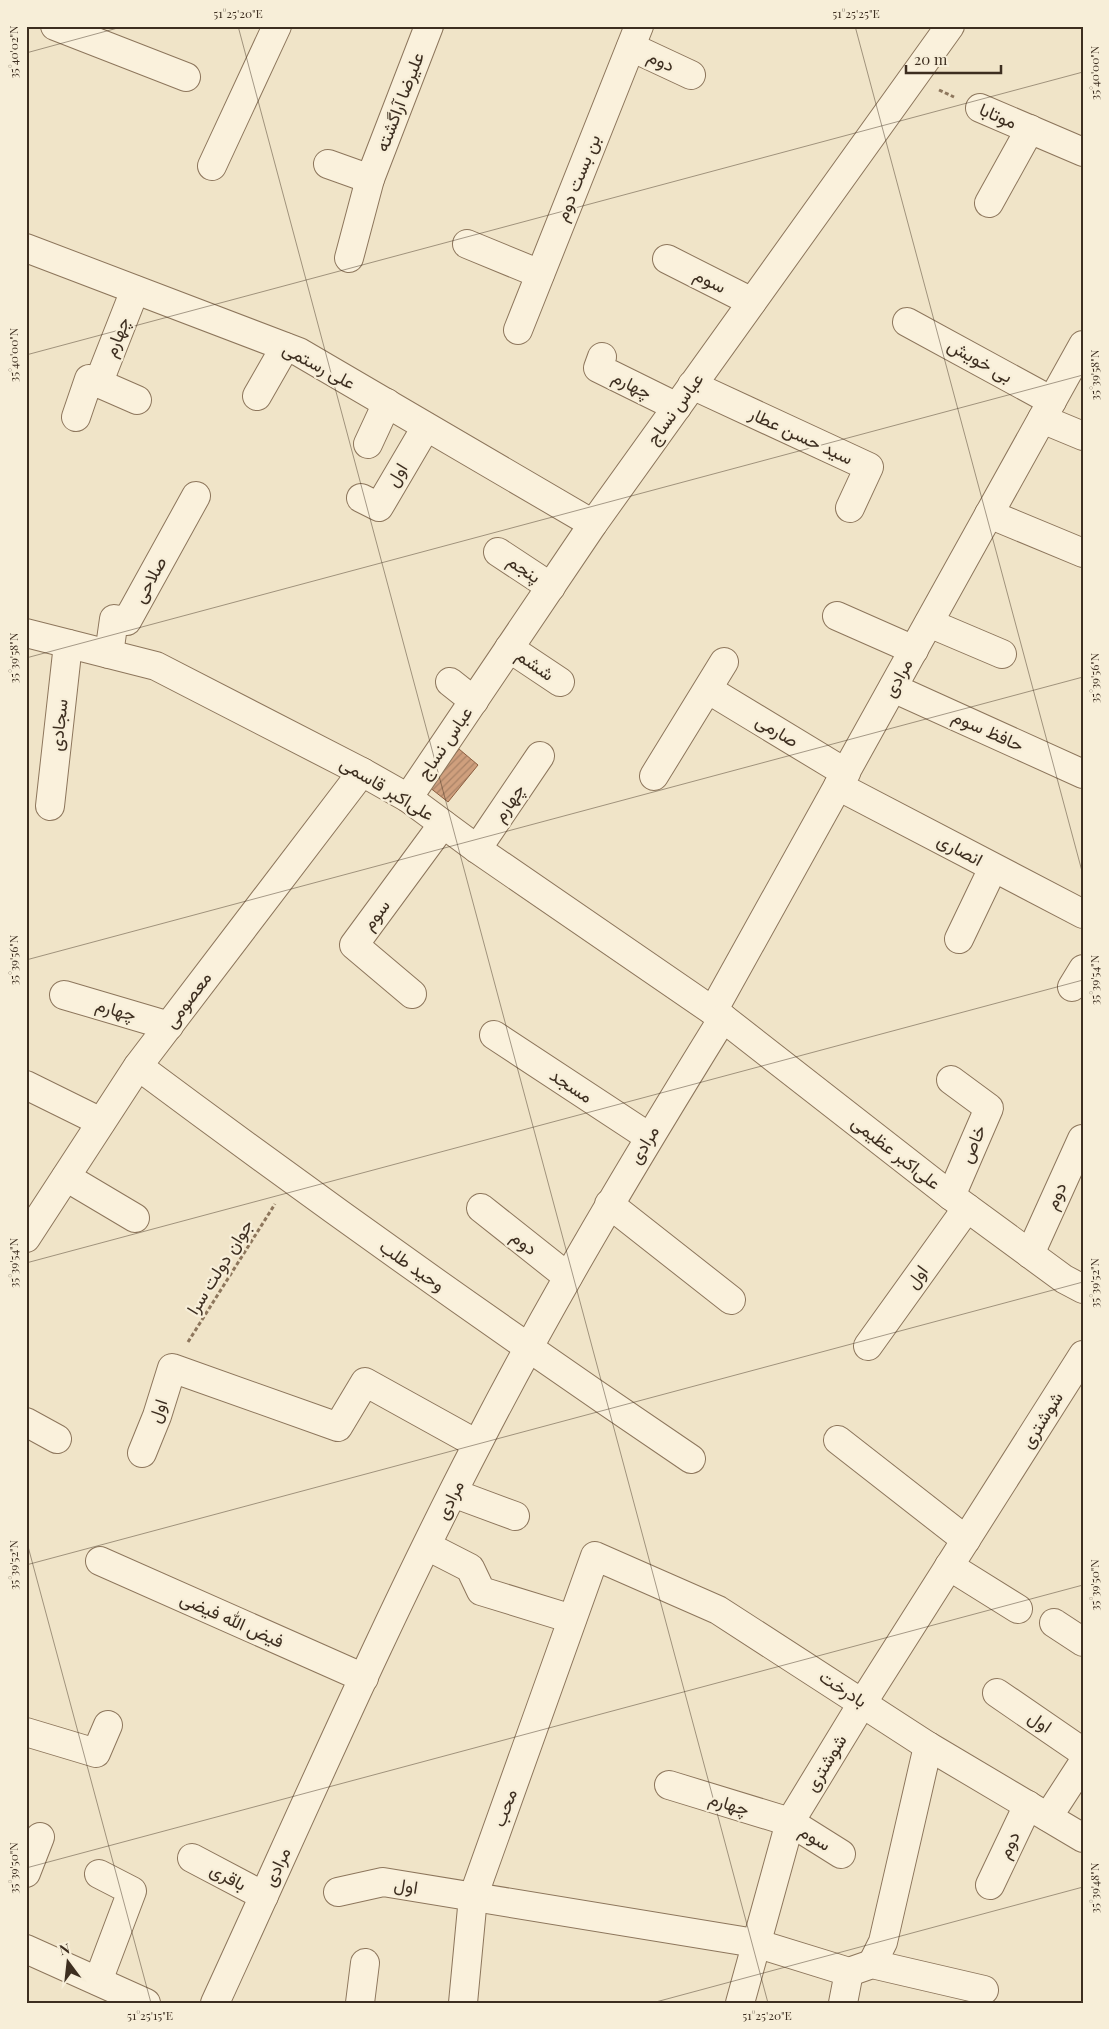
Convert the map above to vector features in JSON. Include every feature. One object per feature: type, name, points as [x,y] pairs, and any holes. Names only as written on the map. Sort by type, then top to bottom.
[{"type":"street","points":[[55,26],[186,77]]},
{"type":"street","points":[[212,166],[277,26]]},
{"type":"street","name":"علیرضا آراگشته","points":[[348,258],[370,178],[429,26]]},
{"type":"street","name":"عباس نساج","points":[[408,798],[593,524],[914,79],[950,26]]},
{"type":"street","name":"دوم","points":[[635,36],[691,75]]},
{"type":"street","name":"بن بست دوم","points":[[518,330],[635,36]]},
{"type":"street","name":"موتابا","points":[[980,108],[1083,152]]},
{"type":"street","points":[[989,203],[1030,129]]},
{"type":"street","points":[[328,164],[370,178]]},
{"type":"street","points":[[467,244],[540,274]]},
{"type":"street","name":"علی رستمی","points":[[26,248],[299,352],[593,524]]},
{"type":"street","name":"سوم","points":[[667,259],[752,302]]},
{"type":"street","name":"چهارم","points":[[98,384],[135,290]]},
{"type":"street","name":"بی خویش","points":[[907,322],[1047,410],[1083,436]]},
{"type":"street","name":"مرادی","points":[[215,2003],[364,1678],[477,1444],[528,1348],[718,1015],[892,688],[1083,345]]},
{"type":"street","points":[[258,396],[285,347]]},
{"type":"street","name":"چهارم","points":[[602,357],[598,368],[684,396]]},
{"type":"street","points":[[76,418],[89,379],[137,400]]},
{"type":"street","name":"سید حسن عطار","points":[[684,396],[869,467],[850,508]]},
{"type":"street","points":[[368,444],[387,404]]},
{"type":"street","name":"اول","points":[[361,498],[379,507],[426,427]]},
{"type":"street","name":"صلاحی","points":[[110,654],[114,619],[127,621],[196,496]]},
{"type":"street","points":[[989,514],[1083,553]]},
{"type":"street","name":"پنجم","points":[[498,552],[550,587]]},
{"type":"street","points":[[837,616],[914,650]]},
{"type":"street","points":[[928,623],[1002,654]]},
{"type":"street","name":"علی‌اکبر قاسمی","points":[[26,634],[156,666],[362,772],[408,798],[477,849],[718,1015]]},
{"type":"street","name":"سجادی","points":[[50,806],[68,644]]},
{"type":"street","name":"ششم","points":[[510,648],[560,682]]},
{"type":"street","points":[[654,776],[709,690],[724,662]]},
{"type":"street","points":[[450,682],[474,701]]},
{"type":"street","name":"حافظ سوم","points":[[892,688],[1083,774]]},
{"type":"street","name":"صارمی","points":[[709,690],[842,780]]},
{"type":"street","name":"چهارم","points":[[477,849],[540,756]]},
{"type":"street","name":"معصومی","points":[[26,1238],[138,1066],[362,772]]},
{"type":"street","name":"انصاری","points":[[842,780],[993,868],[1083,914]]},
{"type":"street","name":"سوم","points":[[412,994],[354,945],[444,824]]},
{"type":"street","points":[[959,939],[993,868]]},
{"type":"street","name":"چهارم","points":[[64,995],[168,1026]]},
{"type":"street","name":"علی‌اکبر عظیمی","points":[[718,1015],[959,1202],[1064,1279],[1083,1289]]},
{"type":"street","name":"مسجد","points":[[494,1035],[649,1137]]},
{"type":"street","name":"وحید طلب","points":[[138,1066],[290,1180],[528,1348],[691,1459]]},
{"type":"street","name":"خاص","points":[[951,1080],[989,1108],[959,1202]]},
{"type":"street","points":[[26,1085],[101,1122]]},
{"type":"street","name":"دوم","points":[[1030,1254],[1082,1138]]},
{"type":"street","points":[[66,1177],[135,1218]]},
{"type":"street","name":"اول","points":[[868,1346],[959,1202]]},
{"type":"street","points":[[610,1204],[731,1300]]},
{"type":"street","name":"دوم","points":[[480,1208],[568,1277]]},
{"type":"street","name":"شوشتری","points":[[740,2003],[755,1943],[790,1822],[863,1702],[1083,1356]]},
{"type":"street","points":[[172,1368],[338,1427],[365,1382],[477,1444]]},
{"type":"street","name":"اول","points":[[142,1453],[157,1416],[172,1368]]},
{"type":"street","points":[[26,1422],[58,1439]]},
{"type":"street","points":[[838,1440],[966,1540]]},
{"type":"street","points":[[453,1493],[515,1516]]},
{"type":"street","points":[[427,1546],[470,1568],[481,1591],[572,1619]]},
{"type":"street","name":"محب","points":[[462,2003],[473,1897],[595,1556]]},
{"type":"street","name":"بادرخت","points":[[595,1556],[718,1610],[863,1702],[928,1746],[1083,1838]]},
{"type":"street","name":"فیض الله فیضی","points":[[100,1561],[364,1678]]},
{"type":"street","points":[[949,1566],[1018,1609]]},
{"type":"street","points":[[1054,1624],[1083,1642]]},
{"type":"street","name":"اول","points":[[997,1693],[1083,1752]]},
{"type":"street","points":[[26,1732],[96,1754],[108,1725]]},
{"type":"street","points":[[843,2003],[861,1968],[883,1942],[928,1746]]},
{"type":"street","name":"دوم","points":[[990,1885],[1038,1811],[1083,1763]]},
{"type":"street","name":"چهارم","points":[[669,1785],[790,1822]]},
{"type":"street","name":"سوم","points":[[790,1822],[842,1854]]},
{"type":"street","points":[[26,1873],[40,1837]]},
{"type":"street","name":"باقری","points":[[192,1858],[264,1896]]},
{"type":"street","points":[[98,1981],[132,1891],[99,1874]]},
{"type":"street","name":"اول","points":[[338,1892],[383,1882],[473,1897]]},
{"type":"street","points":[[473,1897],[755,1943],[861,1968],[984,1990]]},
{"type":"street","points":[[26,1949],[146,2003]]},
{"type":"street","points":[[360,2003],[365,1963]]},
{"type":"path","name":"موتابا","points":[[914,79],[980,108]]},
{"type":"path","name":"جوان دولت سرا","points":[[172,1368],[290,1180]]},
{"type":"building","points":[[459,749],[478,765],[448,802],[429,787]]}]
